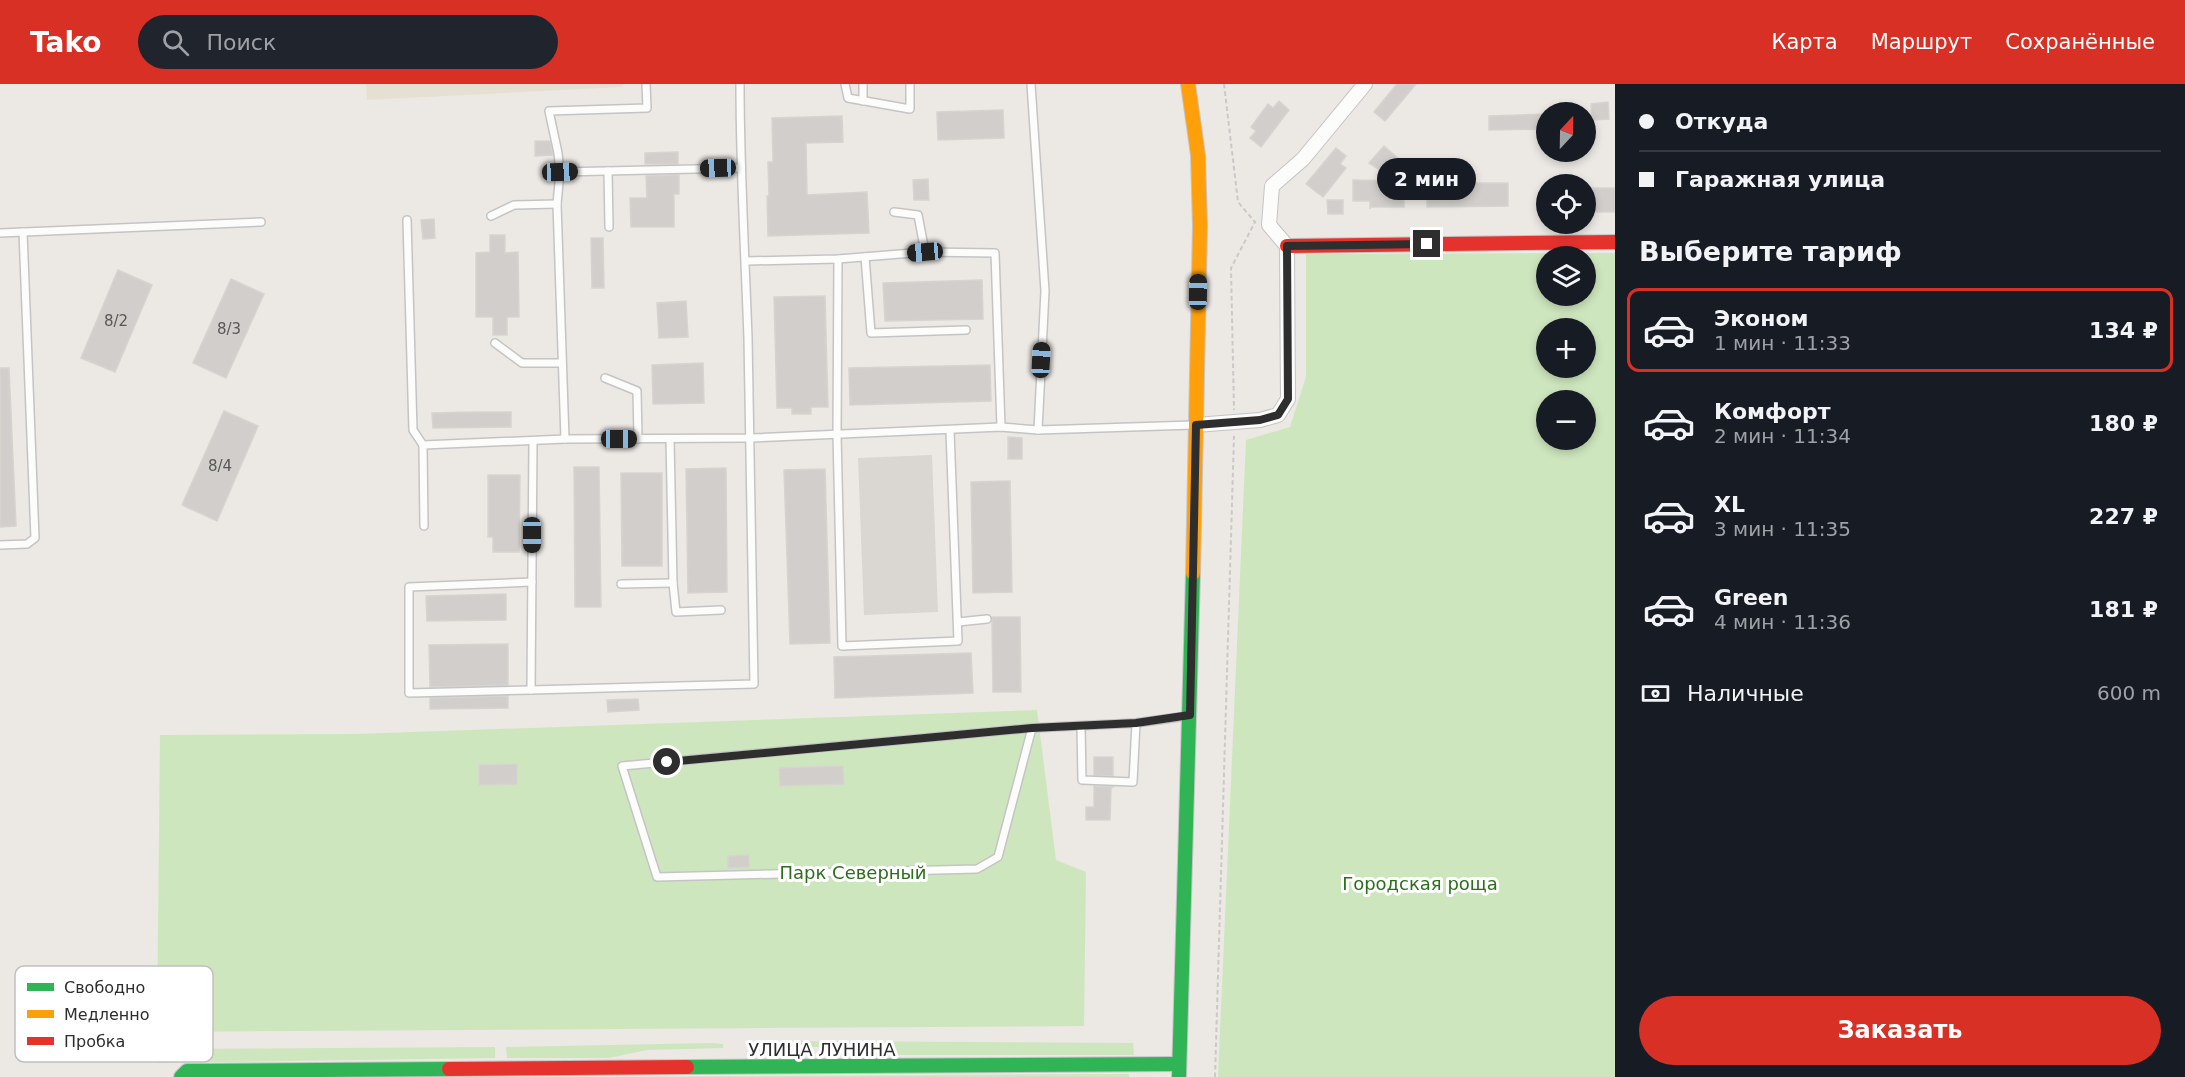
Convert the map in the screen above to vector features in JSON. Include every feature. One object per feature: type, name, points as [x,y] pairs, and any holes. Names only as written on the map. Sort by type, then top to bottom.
[{"type":"street","points":[[1179,1071],[1190,715],[1200,225],[1198,155],[1188,84]]},
{"type":"street","points":[[1196,425],[1260,420],[1278,415],[1288,399],[1287,246],[1269,225],[1272,186],[1303,159],[1365,84]]},
{"type":"street","points":[[1287,246],[1615,242]]},
{"type":"street","name":"УЛИЦА ЛУНИНА","points":[[181,1077],[187,1071],[474,1073],[1179,1071]]},
{"type":"lane","points":[[565,439],[557,204],[560,172],[549,111],[647,108],[646,84]]},
{"type":"lane","points":[[532,582],[409,587],[409,693],[754,684],[751,438],[746,261],[740,168],[740,84]]},
{"type":"lane","points":[[845,84],[848,98],[910,109],[910,84]]},
{"type":"lane","points":[[863,84],[863,101]]},
{"type":"lane","points":[[1031,84],[1045,291],[1038,430]]},
{"type":"lane","points":[[560,172],[740,168]]},
{"type":"lane","points":[[608,171],[609,227]]},
{"type":"lane","points":[[491,216],[514,206],[557,204]]},
{"type":"lane","points":[[894,212],[918,215],[925,252]]},
{"type":"lane","points":[[407,220],[413,430],[423,445],[424,525]]},
{"type":"lane","points":[[0,234],[261,222]]},
{"type":"lane","points":[[0,545],[27,544],[35,538],[23,232]]},
{"type":"lane","points":[[746,261],[838,260],[925,252],[995,253],[1001,427]]},
{"type":"lane","points":[[865,257],[871,333],[966,330]]},
{"type":"lane","points":[[838,260],[837,435],[842,646],[958,641],[950,431]]},
{"type":"lane","points":[[495,343],[522,363],[559,363]]},
{"type":"lane","points":[[605,378],[637,391],[638,439]]},
{"type":"lane","points":[[423,445],[565,439],[751,438],[1001,427],[1038,430],[1196,425]]},
{"type":"lane","points":[[670,439],[673,583],[676,612],[721,610]]},
{"type":"lane","points":[[531,690],[533,442]]},
{"type":"lane","points":[[621,584],[673,583]]},
{"type":"lane","points":[[958,622],[987,619]]},
{"type":"lane","points":[[1032,728],[998,857],[977,869],[657,877],[622,766],[1032,728],[1136,723],[1190,715]]},
{"type":"lane","points":[[1081,726],[1082,780],[1133,782],[1136,723]]},
{"type":"path","points":[[1215,1077],[1234,422],[1231,268],[1255,222],[1238,202],[1224,84]]},
{"type":"shaded area","points":[[366,84],[624,84],[621,87],[367,100]]},
{"type":"shaded area","points":[[932,455],[938,612],[864,615],[858,458]]},
{"type":"green space","name":"Городская роща","points":[[1536,253],[1536,306],[1596,306],[1596,253],[1615,253],[1615,1077],[1218,1077],[1246,440],[1290,427],[1306,377],[1306,254]]},
{"type":"green space","name":"Парк Северный","points":[[1037,710],[1056,860],[1086,872],[1084,1026],[213,1032],[213,966],[158,966],[160,735],[357,734]]},
{"type":"green space","points":[[793,1041],[1133,1043],[1134,1055],[874,1055],[833,1047],[782,1047],[782,1043]]},
{"type":"green space","points":[[723,1044],[723,1048],[647,1050],[609,1058],[507,1058],[506,1047]]},
{"type":"green space","points":[[495,1047],[495,1058],[156,1063],[213,1062],[213,1049]]},
{"type":"green space","points":[[1129,1074],[1129,1077],[569,1077]]},
{"type":"building","points":[[1397,84],[1416,84],[1385,121],[1374,112]]},
{"type":"building","points":[[1279,101],[1289,110],[1261,147],[1250,138],[1256,131],[1251,127],[1268,104],[1273,108]]},
{"type":"building","points":[[1608,102],[1609,119],[1596,120],[1596,103]]},
{"type":"building","points":[[1003,110],[1004,138],[938,140],[937,112]]},
{"type":"building","points":[[1536,114],[1536,129],[1489,130],[1489,116]]},
{"type":"building","points":[[842,116],[843,142],[806,143],[807,195],[867,192],[869,233],[768,236],[768,162],[773,162],[772,118]]},
{"type":"building","points":[[535,141],[550,141],[553,155],[535,156]]},
{"type":"building","points":[[1384,146],[1409,168],[1397,181],[1369,163]]},
{"type":"building","points":[[1336,148],[1346,156],[1340,164],[1346,168],[1323,197],[1306,184]]},
{"type":"building","points":[[678,152],[678,164],[645,164],[645,153]]},
{"type":"building","points":[[679,175],[679,194],[674,194],[674,227],[631,227],[630,198],[647,198],[646,176]]},
{"type":"building","points":[[928,179],[929,200],[914,200],[913,180]]},
{"type":"building","points":[[1353,180],[1396,181],[1386,192],[1404,192],[1404,207],[1371,207],[1370,209],[1370,201],[1353,201]]},
{"type":"building","points":[[1427,183],[1508,183],[1508,206],[1427,207]]},
{"type":"building","points":[[1596,188],[1615,188],[1615,212],[1596,212]]},
{"type":"building","points":[[1327,200],[1343,200],[1343,214],[1328,214]]},
{"type":"building","points":[[434,219],[435,238],[423,239],[421,220]]},
{"type":"building","points":[[490,235],[505,235],[505,253],[518,252],[519,317],[507,317],[507,335],[493,335],[493,317],[476,317],[476,253],[490,252]]},
{"type":"building","points":[[591,238],[603,238],[604,288],[592,288]]},
{"type":"building","points":[[118,270],[152,285],[115,372],[81,358]]},
{"type":"building","points":[[231,279],[264,294],[226,378],[193,363]]},
{"type":"building","points":[[982,280],[983,319],[885,321],[883,283]]},
{"type":"building","points":[[825,296],[828,407],[811,407],[811,414],[792,414],[792,408],[777,408],[774,297]]},
{"type":"building","points":[[686,301],[688,337],[659,338],[657,303]]},
{"type":"building","points":[[703,363],[704,403],[653,404],[652,365]]},
{"type":"building","points":[[990,365],[991,401],[850,405],[849,368]]},
{"type":"building","points":[[0,368],[9,368],[16,526],[0,527]]},
{"type":"building","points":[[224,411],[258,426],[217,521],[182,505]]},
{"type":"building","points":[[511,412],[511,427],[433,428],[432,413]]},
{"type":"building","points":[[1008,437],[1022,438],[1022,459],[1008,459]]},
{"type":"building","points":[[574,467],[599,467],[601,607],[575,607]]},
{"type":"building","points":[[726,468],[727,592],[688,593],[686,469]]},
{"type":"building","points":[[825,469],[830,643],[790,644],[784,470]]},
{"type":"building","points":[[621,473],[662,473],[662,566],[622,566]]},
{"type":"building","points":[[488,475],[520,475],[519,552],[493,552],[493,537],[488,537]]},
{"type":"building","points":[[1010,481],[1012,592],[973,593],[971,482]]},
{"type":"building","points":[[506,594],[506,620],[427,621],[426,596]]},
{"type":"building","points":[[992,617],[1020,617],[1021,692],[993,692]]},
{"type":"building","points":[[508,644],[508,685],[430,687],[429,645]]},
{"type":"building","points":[[971,653],[973,693],[835,698],[834,657]]},
{"type":"building","points":[[508,696],[508,708],[430,709],[430,698]]},
{"type":"building","points":[[638,699],[639,710],[608,712],[607,700]]},
{"type":"building","points":[[1094,757],[1113,757],[1113,776],[1094,775]]},
{"type":"building","points":[[517,764],[517,784],[479,785],[479,765]]},
{"type":"building","points":[[843,766],[844,784],[780,786],[779,768]]},
{"type":"building","points":[[1094,786],[1113,787],[1111,788],[1110,820],[1086,820],[1086,807],[1094,807]]},
{"type":"building","points":[[749,855],[749,867],[728,868],[728,856]]},
{"type":"traffic: fast","points":[[1179,1077],[1193,573]]},
{"type":"traffic: fast","points":[[687,1067],[1179,1064]]},
{"type":"traffic: fast","points":[[181,1077],[187,1071],[449,1069]]},
{"type":"traffic: slow","points":[[1188,84],[1198,155],[1200,226],[1193,573]]},
{"type":"traffic: jam","points":[[1287,246],[1615,242]]},
{"type":"traffic: jam","points":[[449,1069],[687,1067]]},
{"type":"route","points":[[667,762],[1032,728],[1136,723],[1190,715],[1196,425],[1260,420],[1278,415],[1288,399],[1287,246],[1427,244]]}]
